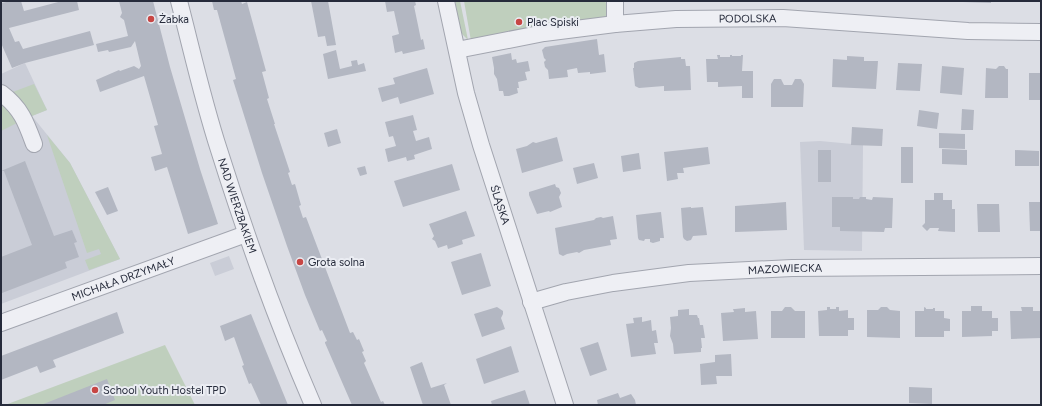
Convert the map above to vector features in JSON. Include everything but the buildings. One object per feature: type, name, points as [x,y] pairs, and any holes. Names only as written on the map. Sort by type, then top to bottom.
[{"type":"street","name":"NAD WIERZBAKIEM","points":[[179,1],[212,128],[246,234],[313,405]]},
{"type":"street","name":"ŚLĄSKA","points":[[446,1],[466,93],[481,145],[565,405]]},
{"type":"street","points":[[615,1],[615,24]]},
{"type":"street","name":"PODOLSKA","points":[[457,50],[544,33],[615,24],[676,19],[783,18],[968,31],[1041,32]]},
{"type":"street","points":[[1,93],[21,112],[34,144]]},
{"type":"street","name":"MICHAŁA DRZYMAŁY","points":[[1,323],[246,234]]},
{"type":"street","name":"MAZOWIECKA","points":[[531,302],[566,292],[613,283],[689,273],[786,268],[1041,266]]},
{"type":"shaded area","points":[[25,63],[47,110],[32,116],[70,163],[120,259],[1,304],[1,74]]},
{"type":"shaded area","points":[[820,141],[863,145],[862,251],[804,250],[800,142]]},
{"type":"shaded area","points":[[229,256],[234,269],[215,276],[210,263]]},
{"type":"green space","points":[[455,1],[460,1],[468,40],[461,33]]},
{"type":"green space","name":"Plac Spiski","points":[[464,1],[604,1],[610,6],[607,15],[604,18],[471,41]]},
{"type":"green space","points":[[34,84],[47,110],[32,116],[10,93]]},
{"type":"green space","points":[[1,102],[19,122],[1,131]]},
{"type":"green space","points":[[47,135],[70,163],[120,259],[89,270],[85,260],[101,254],[99,249],[87,253]]},
{"type":"green space","points":[[165,345],[195,405],[5,405]]},
{"type":"place","name":"Żabka","points":[[151,19]]},
{"type":"place","name":"Plac Spiski","points":[[519,22]]},
{"type":"place","name":"Grota solna","points":[[300,262]]},
{"type":"place","name":"School Youth Hostel TPD","points":[[95,390]]}]
